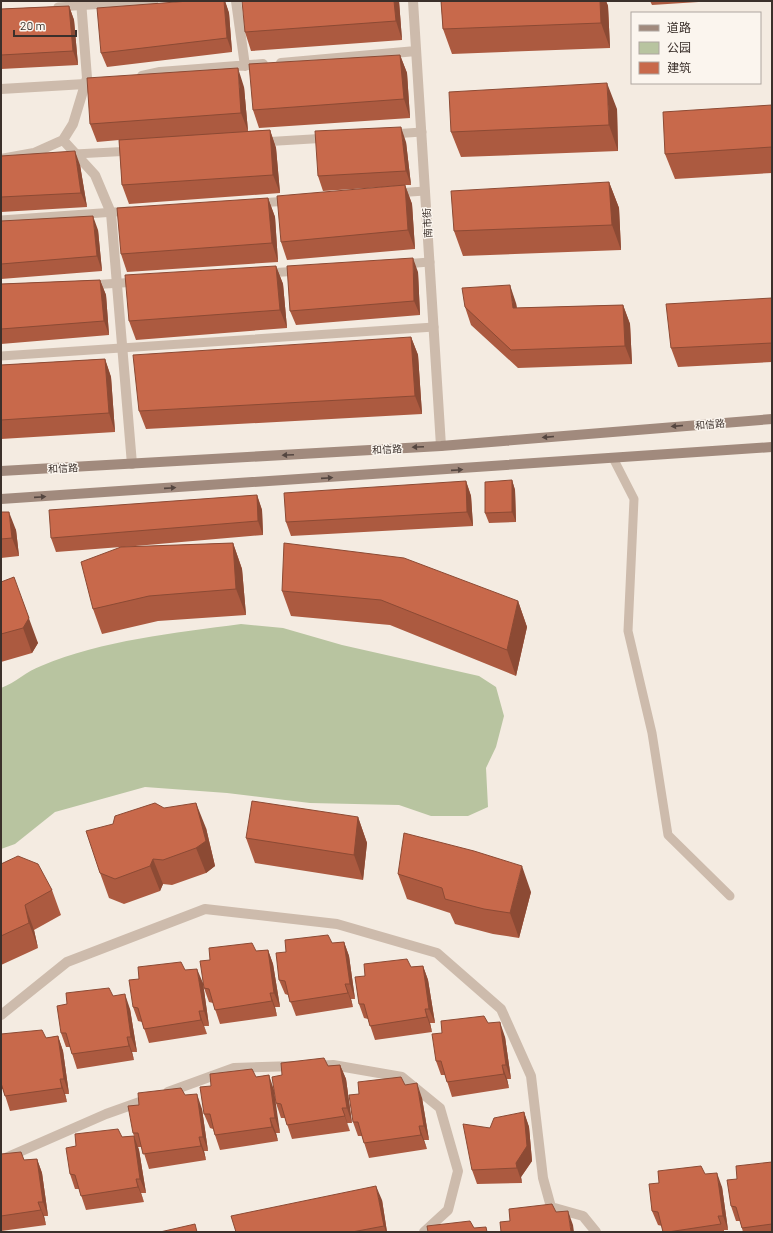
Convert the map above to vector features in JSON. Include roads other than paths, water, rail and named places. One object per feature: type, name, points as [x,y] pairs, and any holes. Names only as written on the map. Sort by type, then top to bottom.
[{"type":"street","points":[[236,1],[245,66]]},
{"type":"street","name":"南市街","points":[[413,1],[441,446]]},
{"type":"street","points":[[1,159],[34,153],[63,140],[73,124],[87,88],[81,3]]},
{"type":"street","points":[[129,79],[160,72],[416,51]]},
{"type":"street","points":[[1,89],[87,88]]},
{"type":"street","points":[[63,140],[95,176],[111,213],[132,464]]},
{"type":"street","name":"和信路","points":[[1,471],[441,446],[772,419]]},
{"type":"street","points":[[1,499],[772,447]]},
{"type":"street","points":[[1,1015],[67,962],[205,908],[337,924],[437,953],[500,1010],[531,1076],[543,1178],[551,1207],[583,1216],[596,1232]]},
{"type":"street","points":[[1,1160],[106,1114],[234,1068],[333,1065],[395,1075],[402,1077],[440,1108],[458,1171],[448,1210],[424,1232]]},
{"type":"lane","points":[[52,8],[81,3],[154,1]]},
{"type":"lane","points":[[382,135],[422,132]]},
{"type":"lane","points":[[256,143],[335,138]]},
{"type":"lane","points":[[75,154],[138,150]]},
{"type":"lane","points":[[386,194],[425,191]]},
{"type":"lane","points":[[252,203],[299,200]]},
{"type":"lane","points":[[1,220],[142,210]]},
{"type":"lane","points":[[391,265],[430,262]]},
{"type":"lane","points":[[258,274],[312,270]]},
{"type":"lane","points":[[78,286],[148,281]]},
{"type":"lane","points":[[1,356],[434,327]]},
{"type":"lane","points":[[613,458],[634,499],[628,631],[652,733],[668,835],[730,896]]}]
